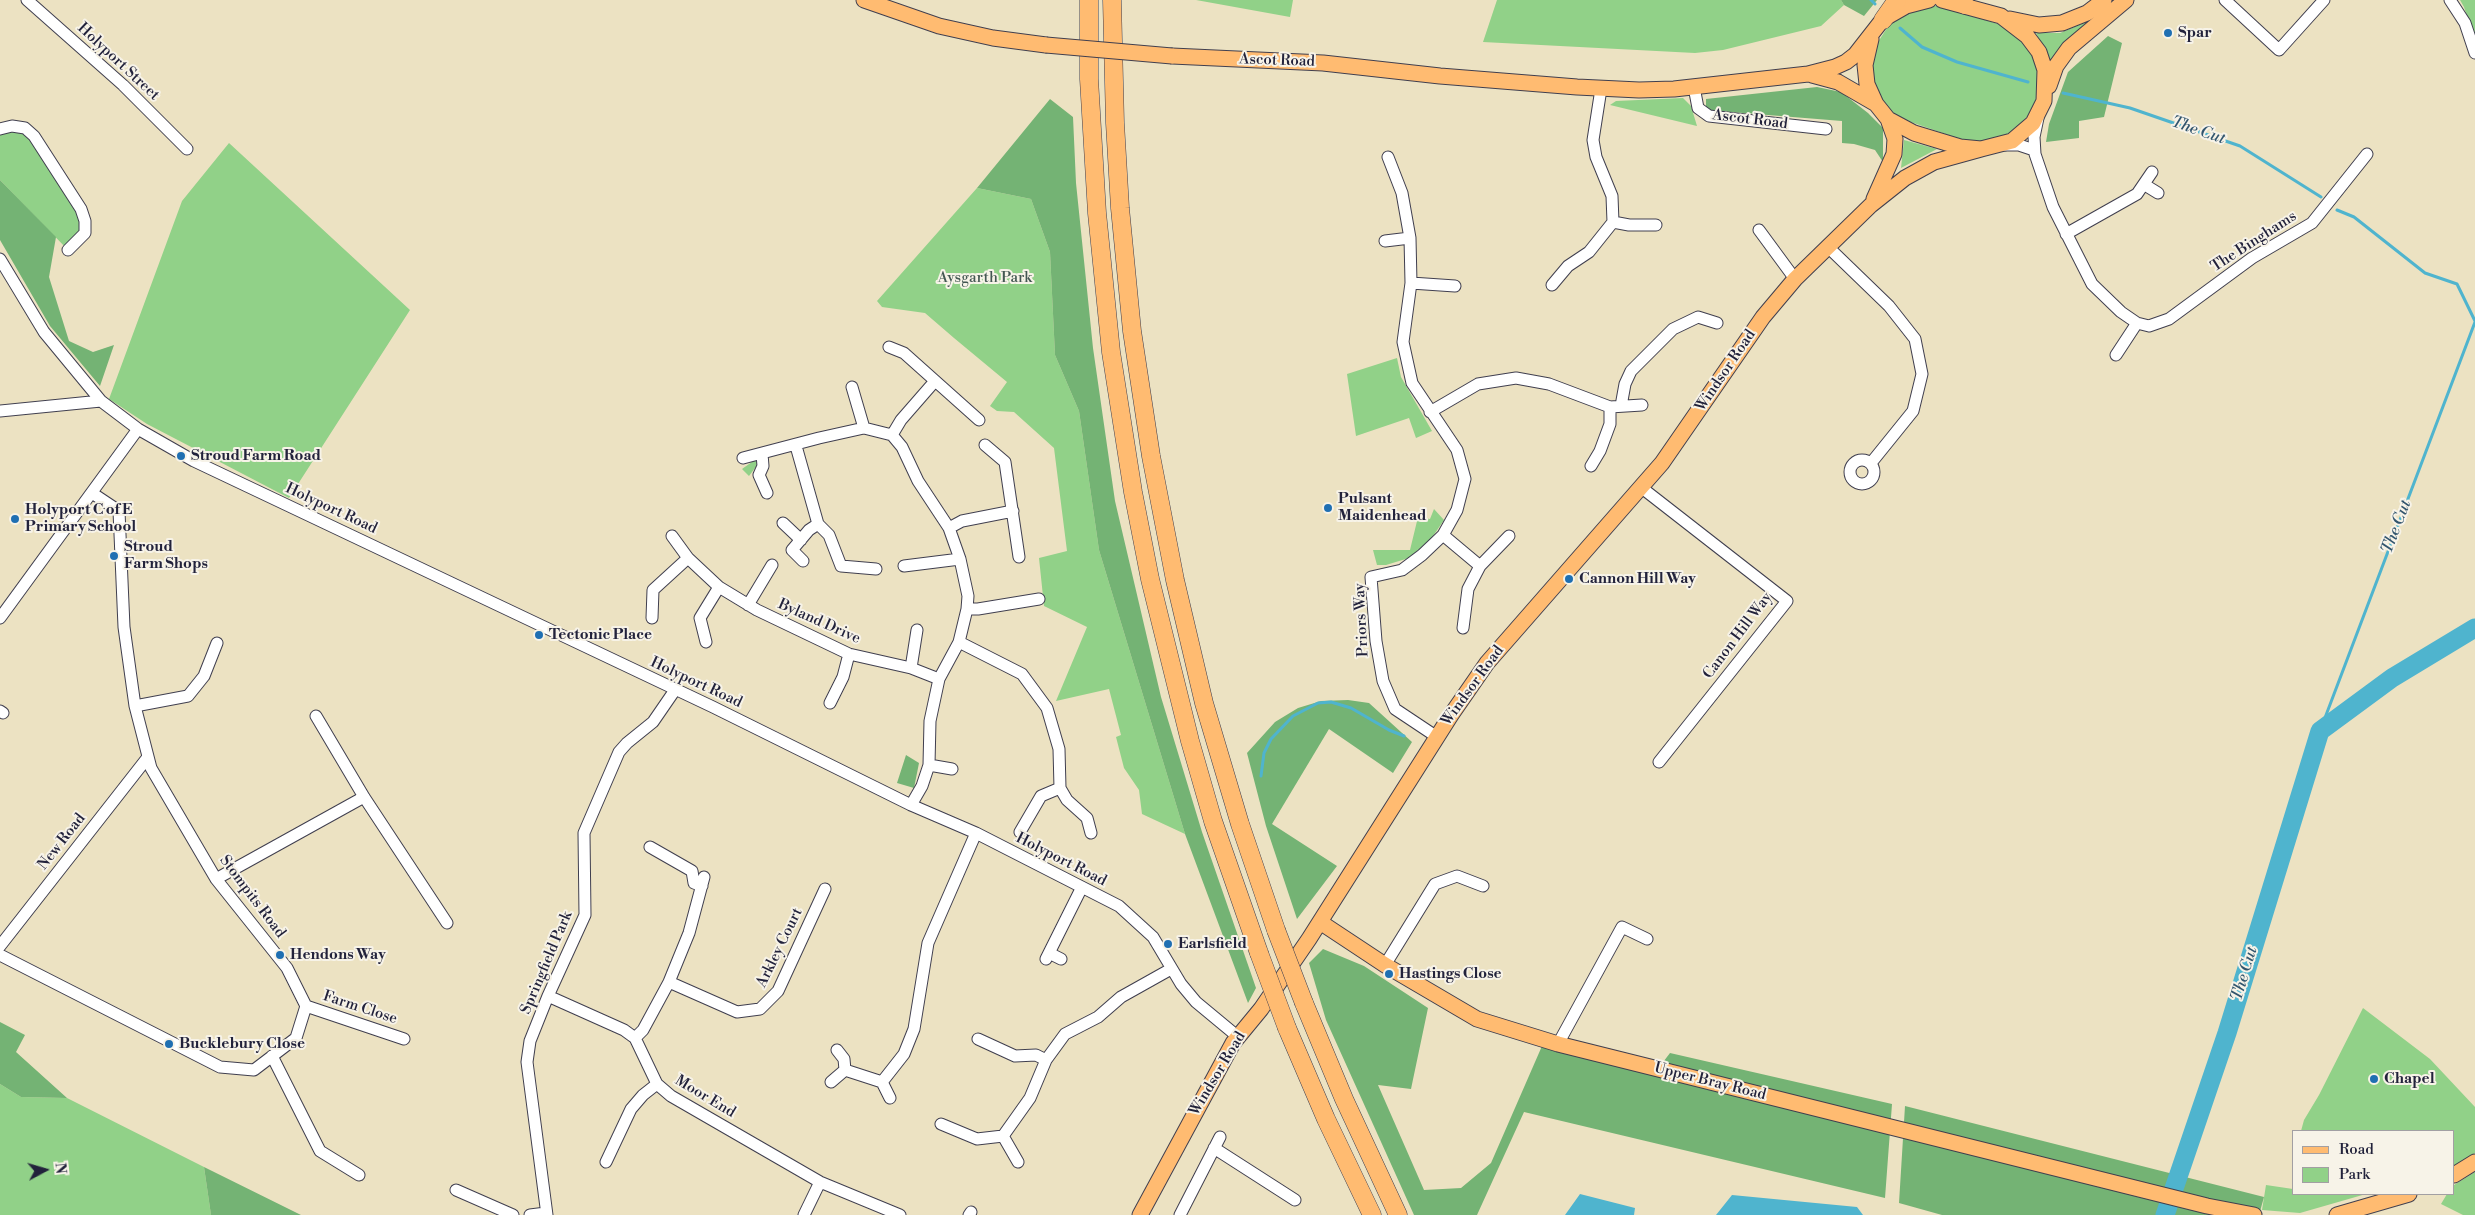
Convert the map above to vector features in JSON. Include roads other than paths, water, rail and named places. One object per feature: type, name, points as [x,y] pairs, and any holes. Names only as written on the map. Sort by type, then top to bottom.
[{"type":"highway","points":[[1089,0],[1089,79],[1097,213],[1111,352],[1134,500],[1155,603],[1190,741],[1225,857],[1259,953],[1287,1028],[1326,1118],[1372,1215]]},
{"type":"highway","points":[[1112,0],[1115,123],[1132,332],[1150,456],[1175,580],[1207,711],[1240,824],[1276,930],[1347,1106],[1398,1215]]},
{"type":"highway","points":[[1882,22],[1897,0]]},
{"type":"main road","name":"Ascot Road","points":[[864,0],[939,26],[993,38],[1046,45],[1172,56],[1324,62],[1448,77],[1601,89],[1694,87],[1808,74],[1835,67],[1851,59],[1882,22]]},
{"type":"main road","points":[[1929,0],[1906,6],[1882,22],[1871,39],[1866,65],[1867,84],[1876,104],[1888,118],[1905,129],[1960,147],[1981,150]]},
{"type":"main road","points":[[1942,0],[1962,2],[2026,23],[2053,25],[2079,18],[2104,0]]},
{"type":"main road","name":"Windsor Road","points":[[1140,1215],[1237,1036],[1261,1009],[1320,922],[1437,737],[1493,657],[1642,488],[1683,436],[1763,317],[1795,279],[1871,205],[1898,182],[1922,167],[2002,145],[2020,136],[2027,129],[2043,104],[2053,72],[2064,52],[2126,0]]},
{"type":"main road","points":[[2001,16],[2027,36],[2039,52],[2045,70],[2043,104]]},
{"type":"main road","name":"Ascot Road","points":[[1808,74],[1838,82],[1876,104]]},
{"type":"main road","name":"Windsor Road","points":[[1871,205],[1887,174],[1894,154],[1893,130],[1888,118]]},
{"type":"main road","name":"Upper Bray Road","points":[[1320,922],[1385,965],[1477,1019],[1558,1044],[2207,1206],[2254,1215]]},
{"type":"main road","points":[[2455,1174],[2475,1162]]},
{"type":"main road","points":[[2337,1215],[2406,1195]]},
{"type":"street","name":"Holyport Street","points":[[27,0],[123,85],[187,149]]},
{"type":"street","points":[[2225,0],[2279,50],[2324,0]]},
{"type":"street","points":[[2450,0],[2465,23],[2475,53]]},
{"type":"street","name":"Ascot Road","points":[[1694,87],[1698,108],[1709,116],[1826,129]]},
{"type":"street","points":[[1552,285],[1564,263],[1589,252],[1613,222],[1612,196],[1596,157],[1593,140],[1601,89]]},
{"type":"street","points":[[2043,104],[2035,131],[2034,150],[2050,197],[2066,234],[2092,284],[2121,312],[2137,323],[2116,355]]},
{"type":"street","points":[[0,129],[12,126],[25,128],[34,136],[81,209],[85,221],[85,233],[68,250]]},
{"type":"street","points":[[2002,145],[2019,145],[2034,150]]},
{"type":"street","name":"The Binghams","points":[[2137,323],[2149,326],[2169,320],[2252,258],[2312,223],[2366,154]]},
{"type":"street","name":"Priors Way","points":[[1388,157],[1398,167],[1410,238],[1411,283],[1403,342],[1412,383],[1457,450],[1466,479],[1457,510],[1443,536],[1402,570],[1371,577],[1376,641],[1383,680],[1395,709],[1437,737]]},
{"type":"street","points":[[2066,234],[2137,194],[2145,185],[2152,172]]},
{"type":"street","points":[[2145,185],[2158,193]]},
{"type":"street","points":[[1613,222],[1629,225],[1656,225]]},
{"type":"street","points":[[1759,230],[1795,279]]},
{"type":"street","points":[[1385,241],[1410,238]]},
{"type":"street","points":[[1828,247],[1889,306],[1915,339],[1922,374],[1913,411],[1871,463]]},
{"type":"street","name":"Holyport Road","points":[[0,258],[44,332],[101,401],[138,429],[194,461],[676,690],[912,805],[976,833],[1119,906],[1153,937],[1171,969],[1196,1002],[1237,1036]]},
{"type":"street","points":[[1411,283],[1455,286]]},
{"type":"street","points":[[1591,466],[1595,448],[1610,424],[1631,371],[1657,337],[1698,317],[1717,323]]},
{"type":"street","points":[[889,347],[904,353],[979,420]]},
{"type":"street","points":[[1430,412],[1478,384],[1516,378],[1549,384],[1616,407],[1642,405]]},
{"type":"street","points":[[892,435],[901,420],[935,382]]},
{"type":"street","points":[[852,387],[864,428]]},
{"type":"street","points":[[0,411],[101,401]]},
{"type":"street","points":[[744,458],[864,428],[892,435],[902,447],[918,481],[949,528],[960,559],[968,596],[967,609],[959,642],[939,679],[930,721],[929,765],[922,786],[912,805]]},
{"type":"street","points":[[0,618],[138,429]]},
{"type":"street","points":[[985,445],[1005,462],[1019,557]]},
{"type":"street","points":[[796,446],[818,524],[829,535],[841,566],[876,569]]},
{"type":"street","points":[[762,454],[763,466],[758,475],[767,493]]},
{"type":"street","name":"Canon Hill Way","points":[[1642,488],[1787,600],[1659,762]]},
{"type":"street","name":"Stompits Road","points":[[92,493],[119,512],[124,627],[135,706],[150,768],[216,879],[287,968],[306,1006]]},
{"type":"street","points":[[949,528],[962,521],[1013,511]]},
{"type":"street","points":[[784,523],[800,540]]},
{"type":"street","points":[[803,561],[792,550],[809,530],[818,524]]},
{"type":"street","name":"Byland Drive","points":[[672,536],[688,558],[719,587],[748,605],[848,654],[910,668],[939,679]]},
{"type":"street","points":[[1443,536],[1480,566]]},
{"type":"street","points":[[1463,628],[1468,589],[1480,566],[1509,536]]},
{"type":"street","points":[[652,618],[653,590],[688,558]]},
{"type":"street","points":[[904,566],[960,559]]},
{"type":"street","points":[[748,605],[772,566]]},
{"type":"street","points":[[706,642],[700,618],[719,587]]},
{"type":"street","points":[[967,609],[978,609],[1039,599]]},
{"type":"street","points":[[910,668],[917,630]]},
{"type":"street","points":[[959,642],[1022,674],[1047,708],[1059,749],[1060,788],[1067,800],[1087,818],[1091,833]]},
{"type":"street","points":[[135,706],[188,696],[204,676],[217,644]]},
{"type":"street","points":[[830,703],[843,677],[848,654]]},
{"type":"street","name":"Springfield Park","points":[[547,1214],[526,1062],[530,1040],[585,915],[584,833],[619,752],[627,743],[654,722],[676,690]]},
{"type":"street","points":[[316,716],[364,797],[447,922]]},
{"type":"street","name":"New Road","points":[[0,946],[148,757]]},
{"type":"street","points":[[929,765],[952,769]]},
{"type":"street","points":[[1020,832],[1041,796],[1060,788]]},
{"type":"street","points":[[216,879],[364,797]]},
{"type":"street","points":[[882,1082],[904,1054],[914,1030],[928,943],[976,833]]},
{"type":"street","points":[[548,996],[624,1030],[635,1038],[643,1030],[669,982],[689,933],[703,881],[694,883],[692,871],[650,847]]},
{"type":"street","points":[[1385,965],[1435,884],[1457,876],[1483,886]]},
{"type":"street","points":[[1061,960],[1047,956],[1082,887]]},
{"type":"street","name":"Arkley Court","points":[[669,982],[737,1012],[760,1009],[778,991],[825,889]]},
{"type":"street","points":[[1558,1044],[1622,928],[1647,939]]},
{"type":"street","points":[[0,955],[220,1067],[254,1070],[296,1038],[306,1006]]},
{"type":"street","points":[[941,1124],[977,1138],[1002,1136],[1030,1098],[1046,1060],[1065,1034],[1098,1017],[1121,997],[1171,969]]},
{"type":"street","name":"Farm Close","points":[[306,1006],[404,1038]]},
{"type":"street","name":"Moor End","points":[[635,1038],[657,1084],[671,1096],[820,1182],[844,1186],[900,1215]]},
{"type":"street","points":[[978,1039],[1016,1056],[1036,1055],[1046,1060]]},
{"type":"street","points":[[837,1050],[844,1059],[845,1070]]},
{"type":"street","points":[[272,1056],[320,1151],[359,1175]]},
{"type":"street","points":[[845,1070],[882,1082],[890,1098]]},
{"type":"street","points":[[831,1082],[845,1070]]},
{"type":"street","points":[[606,1162],[631,1109],[643,1095],[657,1084]]},
{"type":"street","points":[[1002,1136],[1018,1162]]},
{"type":"street","points":[[1180,1215],[1220,1137]]},
{"type":"street","points":[[1214,1148],[1285,1188],[1294,1200]]},
{"type":"street","points":[[612,1150],[623,1156]]},
{"type":"street","points":[[804,1215],[820,1182]]},
{"type":"street","points":[[456,1190],[513,1215]]},
{"type":"street","points":[[530,1215],[547,1214]]},
{"type":"water","points":[[1580,1194],[1635,1208],[1634,1215],[1565,1215]]},
{"type":"water","points":[[1732,1195],[1857,1207],[1863,1215],[1716,1215]]},
{"type":"waterway","name":"The Cut","points":[[1871,0],[1875,4]]},
{"type":"waterway","name":"The Cut","points":[[1900,28],[1922,47],[1957,62],[2028,82]]},
{"type":"waterway","name":"The Cut","points":[[2063,93],[2130,108],[2240,146],[2321,197]]},
{"type":"waterway","name":"The Cut","points":[[2337,210],[2354,217],[2425,273],[2457,284],[2475,321]]},
{"type":"waterway","name":"The Cut","points":[[2320,731],[2475,322]]},
{"type":"waterway","name":"The Cut","points":[[2165,1215],[2227,1033],[2320,731],[2392,678],[2475,628]]},
{"type":"waterway","points":[[1261,776],[1264,753],[1271,739],[1293,716],[1318,703],[1331,702],[1351,708],[1389,730],[1404,736]]},
{"type":"place","name":"Spar","points":[[2168,33]]},
{"type":"place","name":"Stroud Farm Road","points":[[181,456]]},
{"type":"place","name":"Pulsant Maidenhead","points":[[1328,508]]},
{"type":"place","name":"Holyport C of E Primary School","points":[[15,519]]},
{"type":"place","name":"Stroud Farm Shops","points":[[114,556]]},
{"type":"place","name":"Cannon Hill Way","points":[[1569,579]]},
{"type":"place","name":"Tectonic Place","points":[[539,635]]},
{"type":"place","name":"Earlsfield","points":[[1168,944]]},
{"type":"place","name":"Hendons Way","points":[[280,955]]},
{"type":"place","name":"Hastings Close","points":[[1389,974]]},
{"type":"place","name":"Bucklebury Close","points":[[169,1044]]},
{"type":"place","name":"Chapel","points":[[2374,1079]]},
{"type":"park label","name":"Aysgarth Park","points":[[985,278]]}]
